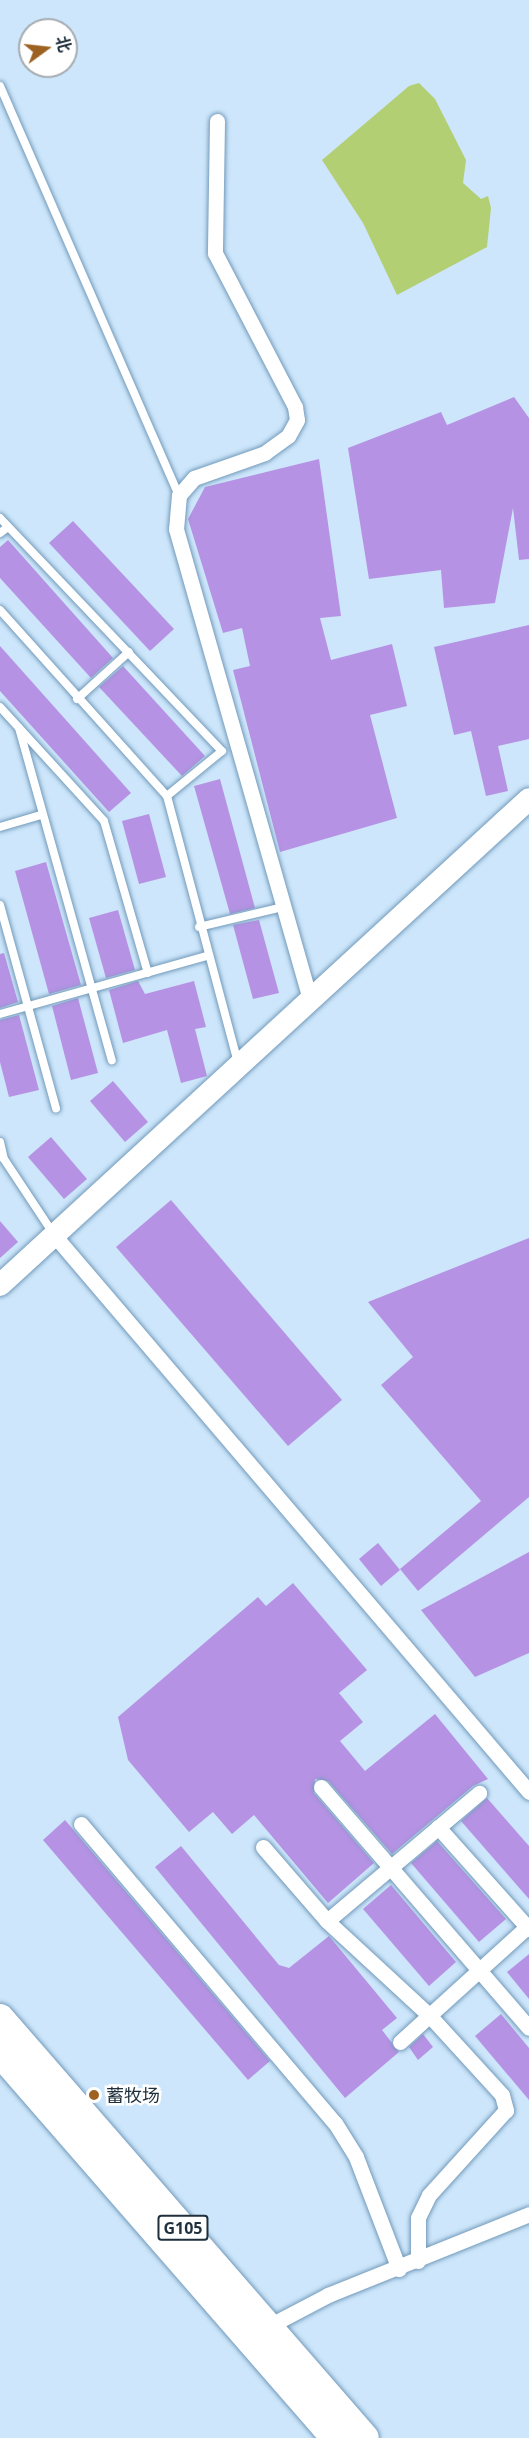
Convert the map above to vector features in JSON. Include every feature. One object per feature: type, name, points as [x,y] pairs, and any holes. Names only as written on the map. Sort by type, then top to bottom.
[{"type":"highway","name":"G105","points":[[0,2018],[366,2438]]},
{"type":"highway","name":"G105","points":[[0,2053],[335,2438]]},
{"type":"main road","points":[[0,1285],[238,1063],[529,799]]},
{"type":"street","points":[[217,121],[215,253],[295,407],[297,420],[288,436],[265,453],[201,474],[179,495],[177,529],[184,565],[310,1000]]},
{"type":"street","points":[[54,1235],[529,1792]]},
{"type":"street","points":[[321,1787],[529,2028]]},
{"type":"street","points":[[327,1921],[479,1793]]},
{"type":"street","points":[[81,1824],[335,2123],[356,2157],[399,2269]]},
{"type":"street","points":[[400,2042],[528,1927],[438,1827]]},
{"type":"street","points":[[263,1847],[327,1921],[429,2015],[502,2095],[506,2110],[429,2195],[418,2218],[418,2260]]},
{"type":"street","points":[[268,2326],[328,2295],[399,2269],[529,2214]]},
{"type":"lane","points":[[0,86],[179,495]]},
{"type":"lane","points":[[0,518],[222,751],[167,796]]},
{"type":"lane","points":[[0,533],[8,527]]},
{"type":"lane","points":[[0,610],[77,699],[167,796],[199,927],[238,1063]]},
{"type":"lane","points":[[77,699],[129,652]]},
{"type":"lane","points":[[0,707],[104,821],[148,972]]},
{"type":"lane","points":[[19,728],[41,815],[112,1060]]},
{"type":"lane","points":[[0,827],[41,815]]},
{"type":"lane","points":[[0,905],[56,1108]]},
{"type":"lane","points":[[199,927],[283,907]]},
{"type":"lane","points":[[0,1014],[207,956]]},
{"type":"lane","points":[[0,1142],[2,1160],[54,1235]]},
{"type":"shaded area","points":[[419,83],[435,99],[466,160],[463,183],[481,199],[488,196],[491,208],[487,247],[397,295],[363,223],[322,160],[409,86]]},
{"type":"building","points":[[514,397],[529,418],[529,559],[519,560],[513,508],[495,603],[444,608],[441,570],[369,579],[348,448],[441,412],[447,425]]},
{"type":"building","points":[[319,459],[341,616],[320,618],[331,660],[392,644],[407,706],[370,715],[397,818],[280,852],[233,670],[250,666],[242,628],[223,633],[188,519],[205,487]]},
{"type":"building","points":[[73,521],[174,629],[150,651],[49,543]]},
{"type":"building","points":[[8,540],[113,658],[91,678],[0,578],[0,547]]},
{"type":"building","points":[[529,625],[529,739],[498,746],[508,791],[486,796],[471,731],[454,735],[434,647]]},
{"type":"building","points":[[0,646],[131,793],[109,812],[0,691]]},
{"type":"building","points":[[123,666],[205,756],[182,776],[99,687]]},
{"type":"building","points":[[220,779],[255,908],[230,914],[194,786]]},
{"type":"building","points":[[149,814],[166,877],[139,884],[122,821]]},
{"type":"building","points":[[46,862],[81,985],[49,994],[15,871]]},
{"type":"building","points":[[118,910],[135,970],[106,978],[89,918]]},
{"type":"building","points":[[259,920],[279,993],[253,999],[233,925]]},
{"type":"building","points":[[4,953],[18,1002],[0,1008],[0,954]]},
{"type":"building","points":[[138,981],[145,994],[194,981],[206,1027],[195,1029],[207,1076],[181,1083],[167,1030],[123,1043],[109,990]]},
{"type":"building","points":[[78,998],[98,1073],[71,1080],[52,1006]]},
{"type":"building","points":[[19,1015],[39,1090],[9,1097],[0,1062],[0,1020]]},
{"type":"building","points":[[113,1081],[148,1122],[125,1142],[90,1101]]},
{"type":"building","points":[[51,1137],[87,1179],[64,1199],[28,1157]]},
{"type":"building","points":[[171,1200],[342,1400],[288,1446],[116,1247]]},
{"type":"building","points":[[0,1221],[18,1242],[0,1258]]},
{"type":"building","points":[[529,1238],[529,1497],[418,1591],[400,1569],[481,1501],[381,1385],[413,1357],[368,1302]]},
{"type":"building","points":[[378,1543],[400,1570],[381,1586],[359,1559]]},
{"type":"building","points":[[529,1552],[529,1653],[475,1677],[421,1610]]},
{"type":"building","points":[[293,1583],[367,1670],[339,1693],[363,1722],[340,1741],[365,1771],[435,1714],[488,1779],[473,1786],[392,1854],[328,1781],[315,1779],[314,1793],[374,1863],[328,1903],[254,1815],[232,1834],[213,1812],[189,1832],[128,1760],[118,1717],[258,1597],[266,1606]]},
{"type":"building","points":[[487,1798],[529,1846],[529,1899],[461,1821]]},
{"type":"building","points":[[65,1820],[270,2061],[248,2080],[43,1840]]},
{"type":"building","points":[[437,1841],[506,1919],[479,1942],[411,1863]]},
{"type":"building","points":[[181,1846],[279,1965],[289,1968],[329,1936],[397,2018],[382,2030],[399,2052],[345,2098],[155,1867]]},
{"type":"building","points":[[391,1885],[456,1962],[429,1986],[363,1909]]},
{"type":"building","points":[[529,1954],[529,1999],[507,1972]]},
{"type":"building","points":[[501,2014],[529,2048],[529,2100],[475,2036]]},
{"type":"building","points":[[423,2034],[433,2047],[418,2060],[409,2047]]},
{"type":"place","name":"蓄牧场","points":[[94,2095]]}]
